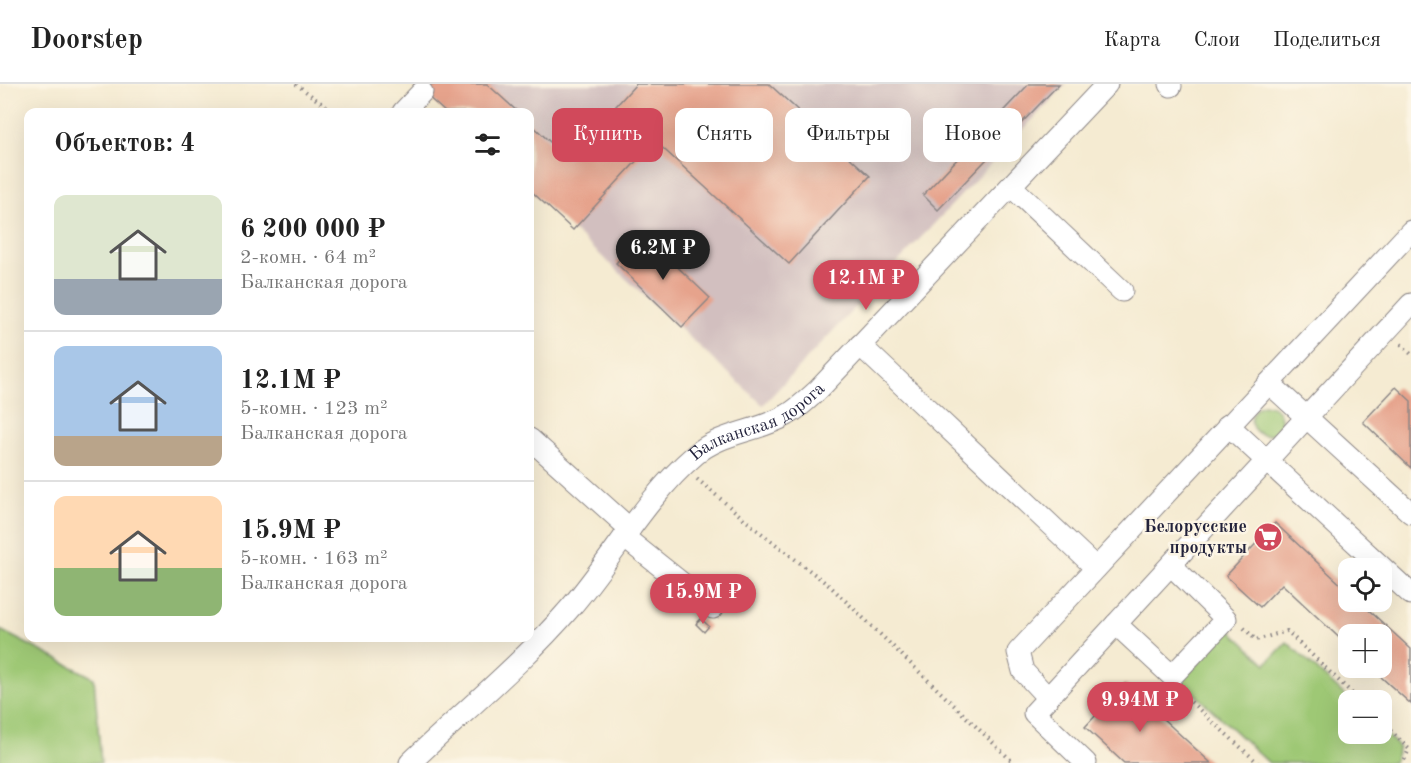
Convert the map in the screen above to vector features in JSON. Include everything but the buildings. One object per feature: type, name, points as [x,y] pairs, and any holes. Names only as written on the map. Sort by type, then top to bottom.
[{"type":"street","name":"Балканская дорога","points":[[410,763],[512,669],[564,615],[627,533],[682,467],[697,453],[718,440],[788,415],[819,389],[1107,84]]},
{"type":"street","points":[[407,108],[422,92]]},
{"type":"street","points":[[1011,186],[1122,291]]},
{"type":"street","points":[[1048,698],[1023,671],[1018,652],[1411,231]]},
{"type":"street","points":[[1086,763],[1034,713],[1411,304]]},
{"type":"street","points":[[860,345],[1096,568]]},
{"type":"street","points":[[1269,383],[1411,513]]},
{"type":"street","points":[[1228,425],[1411,594]]},
{"type":"street","points":[[534,443],[627,533],[712,608]]},
{"type":"street","points":[[1116,624],[1172,676],[1226,619],[1170,565]]},
{"type":"path","points":[[296,84],[328,108]]},
{"type":"path","points":[[682,467],[756,529],[831,587],[1014,763]]},
{"type":"path","points":[[1244,620],[1244,629],[1256,640],[1287,631],[1349,690]]},
{"type":"path","points":[[1176,695],[1184,693],[1258,763]]},
{"type":"path","points":[[1392,732],[1409,749],[1403,763]]},
{"type":"shaded area","points":[[414,84],[1066,84],[1022,131],[1022,108],[923,108],[923,162],[992,162],[763,405],[534,194],[534,108],[441,108]]},
{"type":"green space","points":[[1266,405],[1277,409],[1281,420],[1277,431],[1266,435],[1255,431],[1251,420],[1255,409]]},
{"type":"green space","points":[[1229,629],[1266,664],[1287,642],[1339,690],[1338,744],[1392,744],[1392,740],[1399,747],[1393,763],[1269,763],[1181,681]]},
{"type":"green space","points":[[0,630],[94,678],[101,763],[0,763]]},
{"type":"place","name":"Белорусские продукты","points":[[1268,537]]}]
